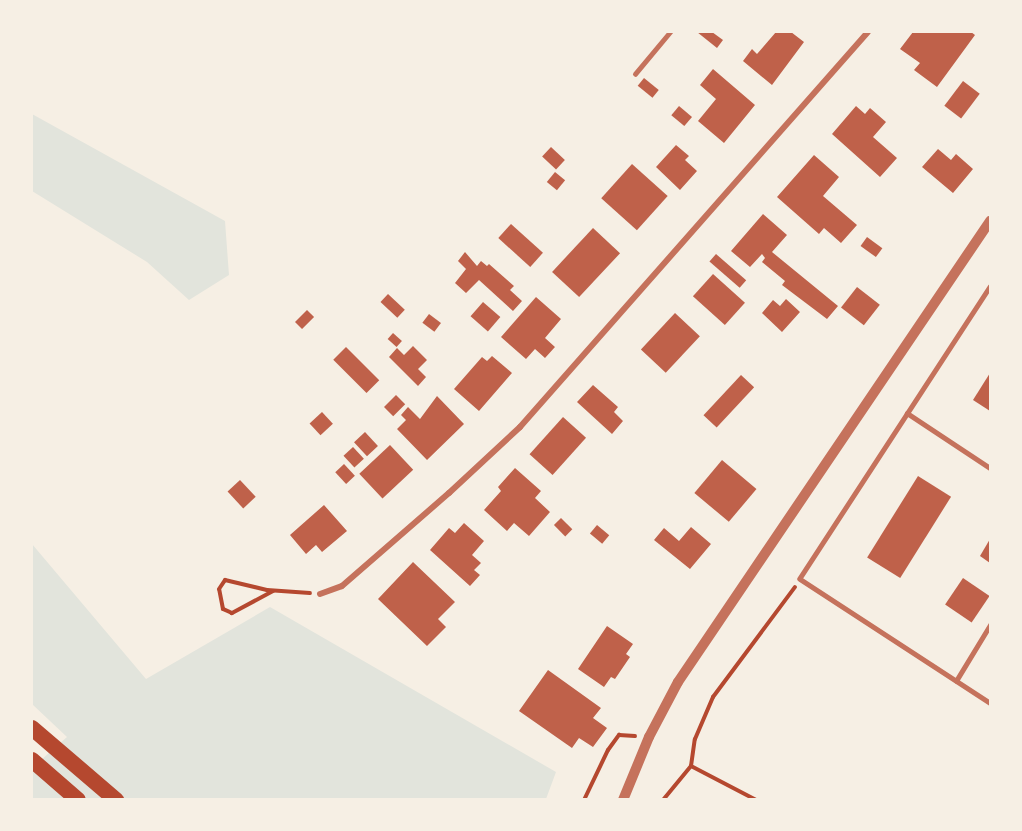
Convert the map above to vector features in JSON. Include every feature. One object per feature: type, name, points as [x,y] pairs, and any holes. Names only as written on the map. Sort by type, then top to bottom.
[{"type":"highway","points":[[32,728],[116,800]]},
{"type":"highway","points":[[32,760],[78,800]]},
{"type":"street","points":[[320,594],[342,586],[520,428],[867,32]]},
{"type":"street","points":[[623,800],[649,737],[678,682],[986,237],[990,221]]},
{"type":"lane","points":[[635,74],[670,32]]},
{"type":"lane","points":[[990,287],[800,579],[990,703]]},
{"type":"lane","points":[[907,413],[990,468]]},
{"type":"lane","points":[[956,681],[990,625]]},
{"type":"path","points":[[663,800],[691,766],[695,739],[713,697],[800,579]]},
{"type":"path","points":[[273,591],[232,613],[223,609],[219,589],[225,580],[273,591],[320,594]]},
{"type":"path","points":[[584,800],[608,750],[619,735],[649,737]]},
{"type":"path","points":[[691,766],[756,800]]},
{"type":"shaded area","points":[[32,114],[225,221],[229,275],[189,300],[147,262],[32,191]]},
{"type":"shaded area","points":[[32,544],[146,679],[270,607],[556,772],[546,799],[32,799],[32,768],[67,737],[32,704]]},
{"type":"building","points":[[697,32],[712,32],[723,40],[717,48]]},
{"type":"building","points":[[776,32],[791,32],[804,42],[772,85],[743,61],[752,49],[757,54]]},
{"type":"building","points":[[913,32],[971,32],[975,35],[937,87],[914,70],[920,63],[900,49]]},
{"type":"building","points":[[713,69],[755,105],[724,143],[698,121],[716,99],[700,85]]},
{"type":"building","points":[[644,78],[659,90],[652,98],[638,86]]},
{"type":"building","points":[[963,81],[980,94],[961,118],[944,106]]},
{"type":"building","points":[[679,106],[692,117],[684,126],[671,115]]},
{"type":"building","points":[[856,106],[865,114],[870,108],[886,122],[873,137],[897,158],[880,177],[832,134]]},
{"type":"building","points":[[676,145],[689,156],[685,160],[697,171],[680,190],[656,167]]},
{"type":"building","points":[[551,147],[565,160],[556,169],[542,157]]},
{"type":"building","points":[[938,149],[951,160],[956,154],[973,169],[953,193],[922,167]]},
{"type":"building","points":[[814,155],[839,177],[823,196],[857,225],[841,243],[824,228],[819,234],[777,197]]},
{"type":"building","points":[[632,164],[668,196],[637,230],[601,198]]},
{"type":"building","points":[[555,172],[565,180],[557,190],[547,182]]},
{"type":"building","points":[[763,214],[787,235],[772,252],[838,306],[827,319],[782,285],[785,281],[762,262],[765,258],[762,254],[750,267],[731,251]]},
{"type":"building","points":[[511,224],[543,253],[530,267],[498,238]]},
{"type":"building","points":[[593,228],[620,253],[579,297],[552,272]]},
{"type":"building","points":[[867,237],[882,248],[876,257],[861,246]]},
{"type":"building","points":[[465,252],[477,266],[481,261],[487,266],[489,264],[514,286],[510,290],[522,301],[513,311],[479,280],[466,293],[455,283],[466,269],[458,261]]},
{"type":"building","points":[[716,254],[746,280],[740,288],[709,262]]},
{"type":"building","points":[[713,274],[745,303],[725,325],[693,296]]},
{"type":"building","points":[[857,287],[880,305],[864,325],[841,307]]},
{"type":"building","points":[[388,294],[405,310],[397,318],[380,302]]},
{"type":"building","points":[[536,297],[561,319],[545,338],[555,347],[545,358],[535,349],[526,359],[501,337]]},
{"type":"building","points":[[786,299],[800,312],[782,332],[762,313],[773,300],[780,306]]},
{"type":"building","points":[[483,302],[500,317],[488,331],[471,316]]},
{"type":"building","points":[[307,310],[314,317],[302,329],[295,322]]},
{"type":"building","points":[[675,313],[700,336],[666,373],[641,350]]},
{"type":"building","points":[[429,314],[441,323],[434,332],[422,323]]},
{"type":"building","points":[[393,333],[402,341],[397,347],[388,339]]},
{"type":"building","points":[[413,346],[427,360],[418,369],[426,377],[418,386],[389,357],[397,348],[404,355]]},
{"type":"building","points":[[346,347],[379,380],[367,393],[333,360]]},
{"type":"building","points":[[492,356],[512,373],[479,411],[454,389],[482,357],[487,361]]},
{"type":"building","points":[[990,373],[990,411],[973,400]]},
{"type":"building","points":[[741,375],[754,387],[717,428],[703,415]]},
{"type":"building","points":[[593,385],[618,407],[614,412],[623,421],[612,434],[577,402]]},
{"type":"building","points":[[396,395],[405,404],[393,416],[384,407]]},
{"type":"building","points":[[437,396],[464,424],[427,460],[397,429],[406,420],[401,415],[408,407],[420,419]]},
{"type":"building","points":[[322,412],[333,424],[320,435],[310,424]]},
{"type":"building","points":[[563,417],[586,438],[553,475],[530,454]]},
{"type":"building","points":[[365,432],[378,446],[367,456],[354,442]]},
{"type":"building","points":[[390,445],[413,470],[382,499],[359,474]]},
{"type":"building","points":[[353,447],[364,459],[354,468],[343,456]]},
{"type":"building","points":[[722,460],[756,489],[729,522],[694,493]]},
{"type":"building","points":[[344,464],[355,476],[346,484],[335,472]]},
{"type":"building","points":[[515,468],[541,491],[535,498],[550,512],[529,536],[514,523],[507,531],[484,510],[501,491],[498,487]]},
{"type":"building","points":[[918,476],[951,497],[900,578],[867,557]]},
{"type":"building","points":[[240,480],[256,497],[243,508],[228,492]]},
{"type":"building","points":[[324,505],[347,531],[322,552],[316,545],[306,554],[290,535]]},
{"type":"building","points":[[561,518],[572,529],[565,536],[554,525]]},
{"type":"building","points":[[464,523],[484,541],[472,555],[481,563],[474,570],[480,575],[470,586],[430,550],[449,528],[455,533]]},
{"type":"building","points":[[597,525],[609,535],[602,544],[590,533]]},
{"type":"building","points":[[691,527],[711,544],[690,569],[654,540],[664,528],[679,541]]},
{"type":"building","points":[[990,539],[990,563],[980,556]]},
{"type":"building","points":[[413,562],[455,602],[438,619],[446,627],[427,646],[378,599]]},
{"type":"building","points":[[963,578],[990,596],[972,622],[945,605]]},
{"type":"building","points":[[607,626],[633,644],[626,654],[630,657],[615,679],[611,677],[604,687],[578,669]]},
{"type":"building","points":[[548,670],[601,708],[593,718],[607,728],[593,747],[579,738],[572,748],[519,711]]}]
